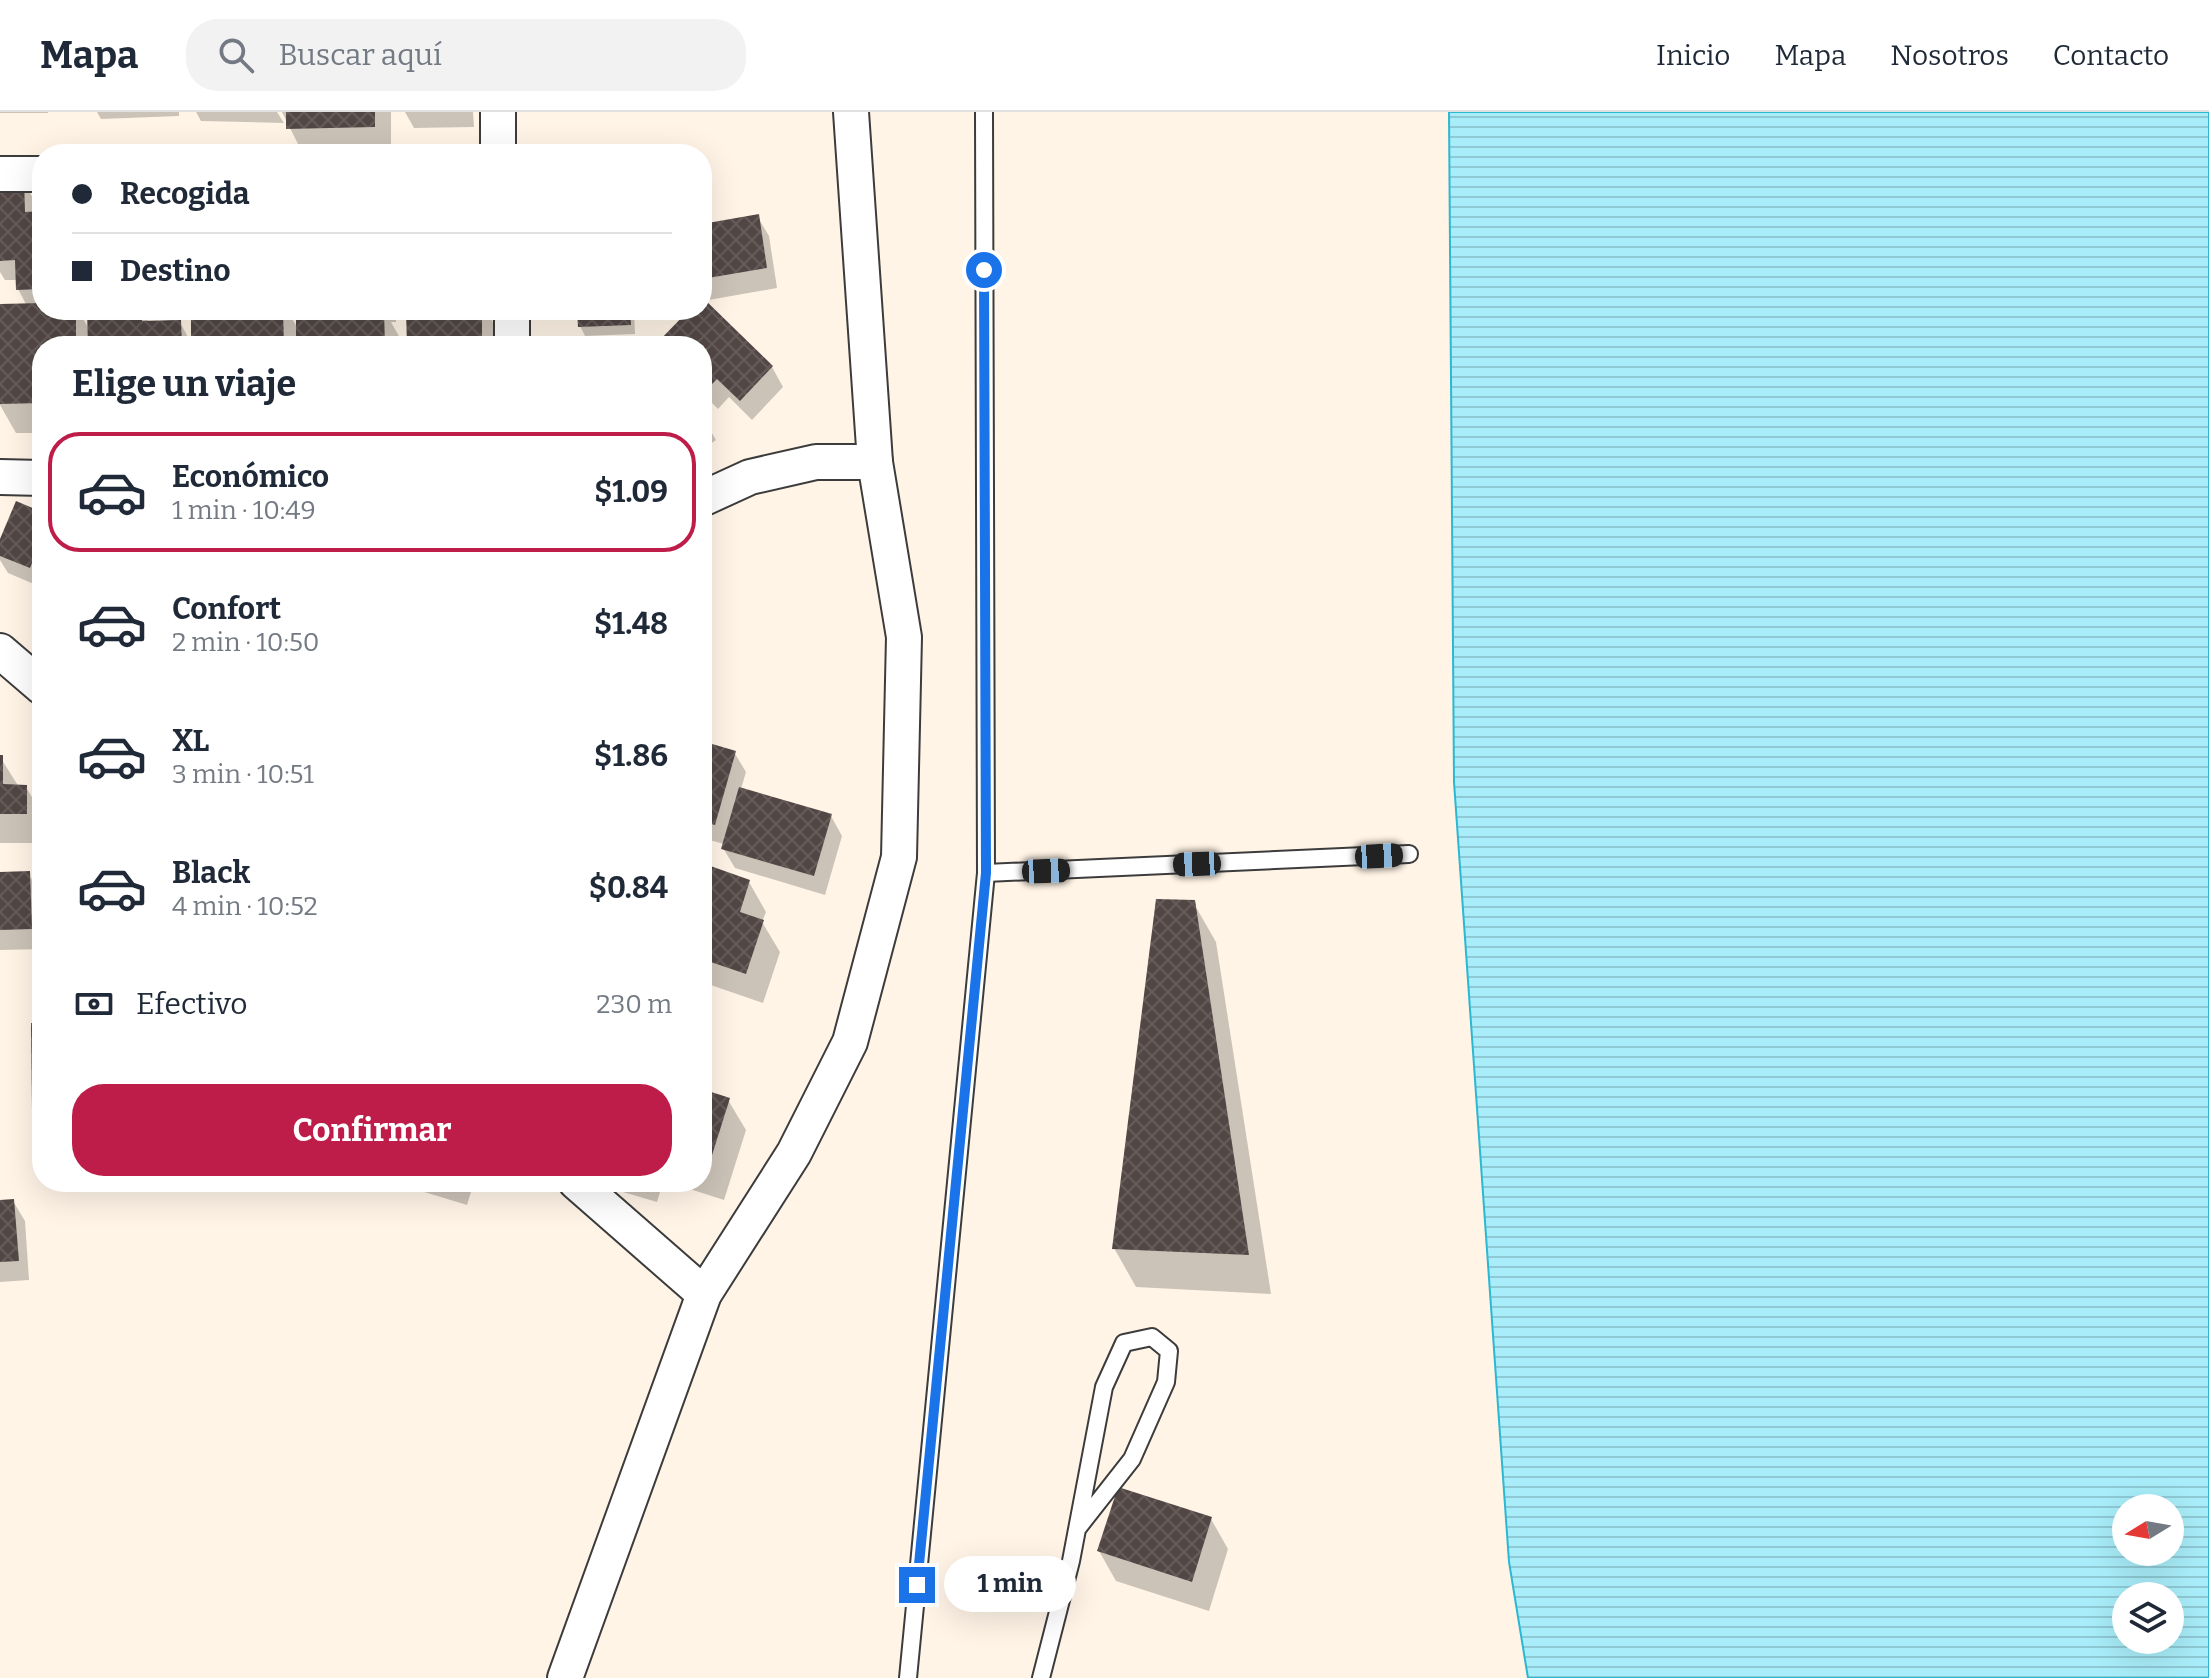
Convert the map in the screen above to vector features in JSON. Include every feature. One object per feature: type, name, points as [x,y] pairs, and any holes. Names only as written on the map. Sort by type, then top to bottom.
[{"type":"street","points":[[498,112],[498,144]]},
{"type":"street","points":[[565,1678],[704,1294],[794,1153],[850,1042],[899,857],[904,637],[875,462],[851,112]]},
{"type":"street","points":[[0,174],[32,174]]},
{"type":"street","points":[[712,494],[750,477],[816,462],[875,462]]},
{"type":"street","points":[[0,477],[32,478]]},
{"type":"street","points":[[0,651],[32,678]]},
{"type":"street","points":[[587,1192],[704,1294]]},
{"type":"lane","points":[[908,1678],[986,873],[984,112]]},
{"type":"lane","points":[[986,873],[1409,854]]},
{"type":"lane","points":[[1041,1678],[1071,1561],[1077,1529],[1104,1387],[1124,1343],[1152,1337],[1169,1351],[1166,1382],[1132,1459],[1077,1529]]},
{"type":"water","points":[[1449,112],[2209,112],[2209,1678],[1528,1678],[1509,1562],[1454,782]]},
{"type":"building","points":[[286,112],[375,112],[375,127],[286,129]]},
{"type":"building","points":[[24,178],[25,212],[32,212],[32,289],[16,290],[15,260],[0,261],[0,179]]},
{"type":"building","points":[[759,214],[767,268],[712,277],[712,222]]},
{"type":"building","points":[[32,303],[32,320],[76,320],[76,336],[32,336],[32,403],[0,404],[0,304]]},
{"type":"building","points":[[712,307],[773,366],[740,401],[717,379],[712,384],[712,336],[664,336],[679,320],[712,320]]},
{"type":"building","points":[[87,320],[181,320],[182,336],[88,336]]},
{"type":"building","points":[[191,320],[283,320],[284,336],[191,336]]},
{"type":"building","points":[[296,320],[384,320],[385,336],[296,336]]},
{"type":"building","points":[[406,320],[482,320],[482,336],[407,336]]},
{"type":"building","points":[[578,320],[631,320],[631,325],[578,327]]},
{"type":"building","points":[[16,501],[32,508],[30,568],[0,556],[0,539]]},
{"type":"building","points":[[712,744],[736,751],[715,825],[712,824]]},
{"type":"building","points":[[0,755],[3,755],[3,784],[27,785],[27,814],[0,814]]},
{"type":"building","points":[[739,787],[832,814],[814,876],[721,849]]},
{"type":"building","points":[[712,867],[750,880],[740,912],[764,920],[746,974],[712,962]]},
{"type":"building","points":[[30,871],[32,929],[0,930],[0,872]]},
{"type":"building","points":[[1156,899],[1195,900],[1249,1255],[1112,1249]]},
{"type":"building","points":[[31,1023],[32,1023],[32,1110]]},
{"type":"building","points":[[712,1092],[730,1098],[712,1155]]},
{"type":"building","points":[[14,1199],[19,1261],[0,1262],[0,1200]]},
{"type":"building","points":[[1118,1487],[1212,1517],[1192,1582],[1097,1551]]},
{"type":"route","points":[[917,1585],[986,873],[984,270]]}]
